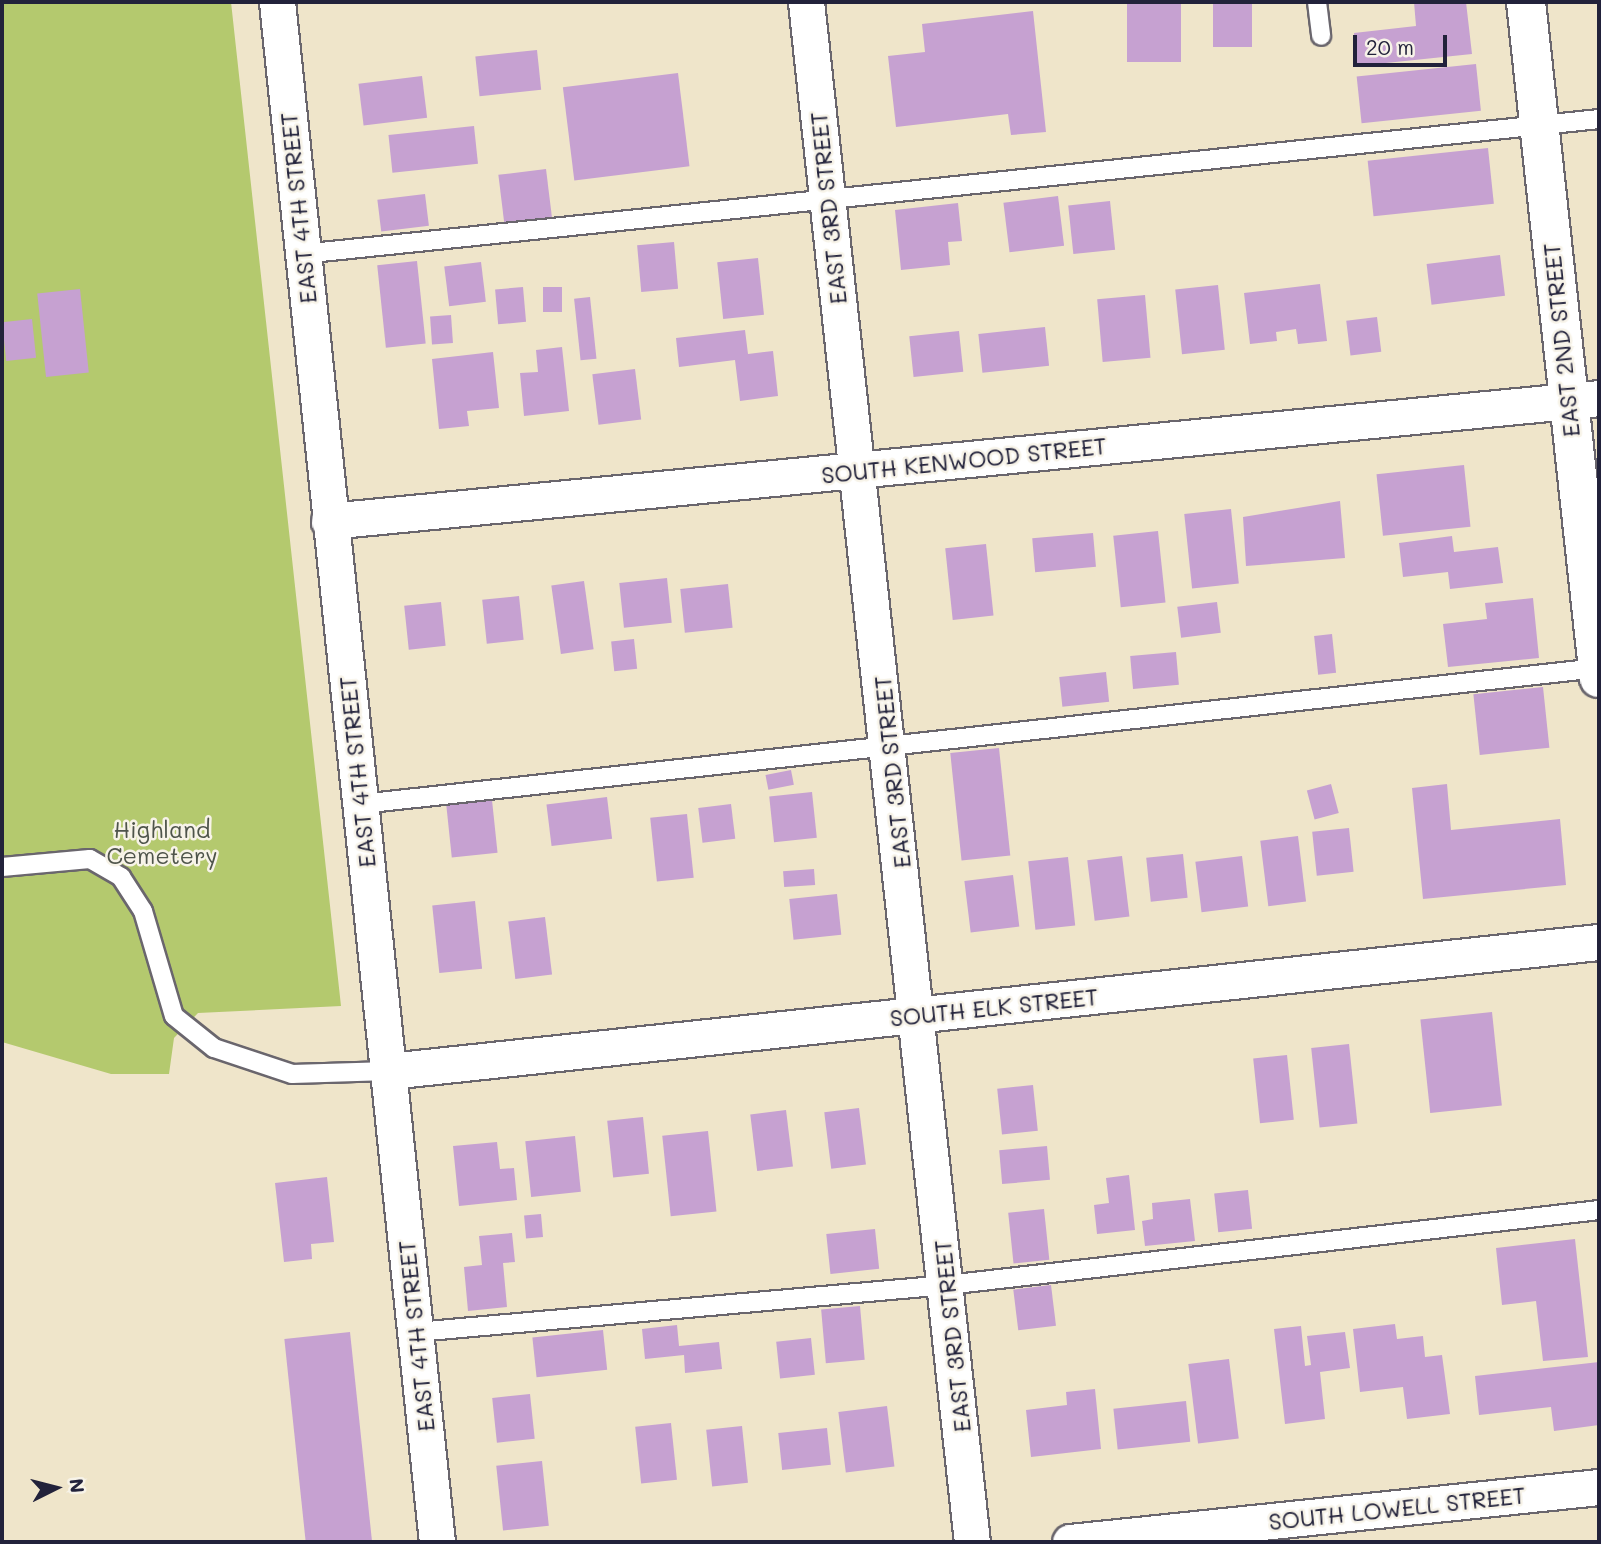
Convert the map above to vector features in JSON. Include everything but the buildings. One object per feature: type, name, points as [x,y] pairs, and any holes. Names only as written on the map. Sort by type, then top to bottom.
[{"type":"main road","name":"EAST 2ND STREET","points":[[1526,2],[1539,125],[1583,399],[1599,671]]},
{"type":"street","name":"EAST 4TH STREET","points":[[277,2],[436,1542]]},
{"type":"street","name":"EAST 3RD STREET","points":[[806,2],[919,1016],[972,1542]]},
{"type":"street","name":"SOUTH KENWOOD STREET","points":[[329,521],[1583,399]]},
{"type":"street","name":"SOUTH ELK STREET","points":[[389,1071],[1599,942]]},
{"type":"street","name":"SOUTH LOWELL STREET","points":[[1070,1542],[1599,1487]]},
{"type":"lane","points":[[1317,2],[1321,36]]},
{"type":"lane","points":[[302,254],[1599,119]]},
{"type":"lane","points":[[361,804],[889,744],[1599,671]]},
{"type":"lane","points":[[2,867],[90,859],[121,877],[143,911],[174,1016],[214,1048],[292,1074],[389,1071]]},
{"type":"lane","points":[[416,1332],[947,1285],[1599,1210]]},
{"type":"green space","name":"Highland Cemetery","points":[[2,2],[231,2],[341,1006],[198,1013],[174,1038],[169,1074],[111,1074],[2,1042]]}]
